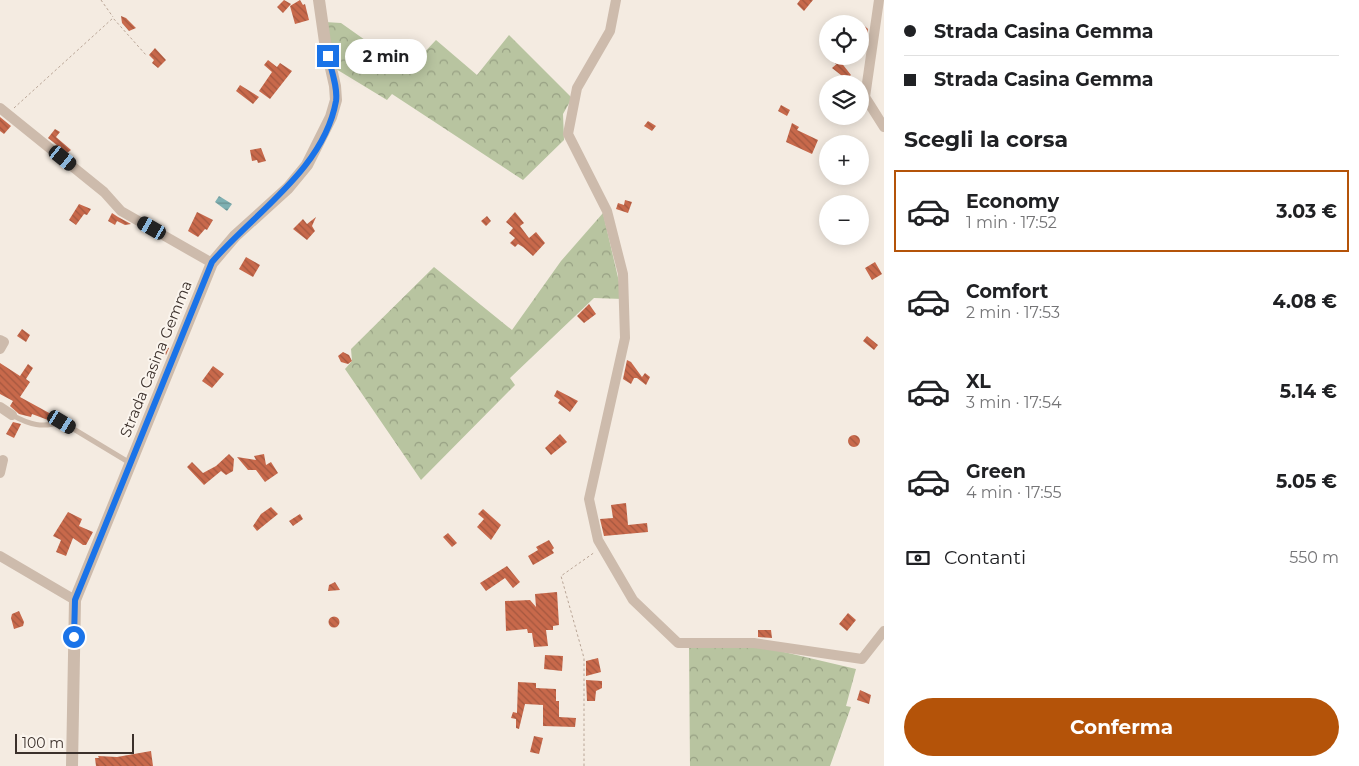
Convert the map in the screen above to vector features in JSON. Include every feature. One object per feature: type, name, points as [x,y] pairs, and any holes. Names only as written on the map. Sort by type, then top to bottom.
[{"type":"street","name":"Strada Casina Gemma","points":[[72,766],[75,600],[212,262],[235,236],[288,188],[307,165],[331,117],[336,100],[335,86],[325,42],[319,0]]},
{"type":"street","points":[[616,0],[610,31],[577,88],[568,134],[607,211],[623,274],[625,338],[589,499],[598,540],[633,600],[678,643],[754,643],[862,659],[884,631]]},
{"type":"street","points":[[879,0],[865,97],[884,127]]},
{"type":"street","points":[[4,111],[104,192],[121,211],[212,262]]},
{"type":"street","points":[[0,340],[4,342],[0,349]]},
{"type":"street","points":[[0,407],[12,415]]},
{"type":"street","points":[[0,473],[4,460]]},
{"type":"street","points":[[0,556],[75,600]]},
{"type":"lane","points":[[12,415],[24,422],[47,427],[62,422],[131,463]]},
{"type":"path","points":[[101,0],[110,10],[113,18],[146,55]]},
{"type":"path","points":[[4,111],[113,18]]},
{"type":"path","points":[[584,766],[584,658],[561,576],[602,547]]},
{"type":"green space","points":[[325,22],[341,23],[382,52],[404,74],[436,40],[477,75],[509,35],[572,98],[563,114],[564,140],[523,180],[392,94],[387,100],[336,69]]},
{"type":"green space","points":[[603,213],[623,299],[594,298],[510,378],[515,385],[421,480],[345,369],[352,361],[351,349],[434,267],[512,330],[561,261]]},
{"type":"green space","points":[[689,646],[767,648],[856,669],[846,706],[851,707],[830,766],[690,766]]},
{"type":"water","points":[[219,196],[232,204],[227,211],[215,202]]},
{"type":"building","points":[[284,0],[291,4],[283,13],[277,7]]},
{"type":"building","points":[[300,0],[303,5],[305,4],[309,20],[295,24],[290,6]]},
{"type":"building","points":[[800,0],[813,0],[804,11],[797,4]]},
{"type":"building","points":[[121,16],[126,18],[136,28],[129,31],[122,23]]},
{"type":"building","points":[[155,48],[166,60],[158,68],[152,63],[154,60],[149,55]]},
{"type":"building","points":[[268,60],[277,67],[280,63],[292,71],[270,99],[259,91],[272,72],[264,65]]},
{"type":"building","points":[[835,65],[843,65],[851,75],[841,75],[832,68]]},
{"type":"building","points":[[240,85],[259,97],[253,104],[236,91]]},
{"type":"building","points":[[781,105],[790,110],[787,116],[778,111]]},
{"type":"building","points":[[0,117],[11,126],[4,134],[0,131]]},
{"type":"building","points":[[648,121],[656,126],[652,131],[644,126]]},
{"type":"building","points":[[792,123],[799,127],[797,130],[818,140],[812,154],[786,142]]},
{"type":"building","points":[[55,129],[60,132],[56,137],[71,150],[67,153],[48,138]]},
{"type":"building","points":[[261,148],[266,161],[258,163],[257,160],[252,161],[250,150]]},
{"type":"building","points":[[625,200],[632,202],[628,213],[616,209],[618,203],[624,205]]},
{"type":"building","points":[[79,204],[91,209],[87,215],[84,214],[76,225],[69,220]]},
{"type":"building","points":[[197,212],[213,220],[207,230],[205,229],[198,237],[188,231]]},
{"type":"building","points":[[515,212],[524,223],[520,226],[529,238],[536,232],[545,243],[533,256],[518,244],[515,247],[510,243],[515,238],[509,233],[513,228],[506,222]]},
{"type":"building","points":[[112,213],[131,224],[125,225],[117,221],[115,225],[108,221]]},
{"type":"building","points":[[487,216],[491,221],[486,226],[481,221]]},
{"type":"building","points":[[316,217],[312,226],[315,231],[307,240],[293,229],[303,219],[307,224]]},
{"type":"building","points":[[246,257],[260,265],[253,277],[239,269]]},
{"type":"building","points":[[875,262],[882,274],[872,280],[865,268]]},
{"type":"building","points":[[589,304],[596,314],[584,323],[577,316]]},
{"type":"building","points":[[22,329],[30,335],[26,342],[17,336]]},
{"type":"building","points":[[867,336],[878,345],[874,350],[863,341]]},
{"type":"building","points":[[163,346],[169,348],[166,355],[160,350]]},
{"type":"building","points":[[343,352],[349,355],[352,361],[348,364],[341,362],[338,356]]},
{"type":"building","points":[[627,360],[631,362],[642,377],[645,373],[650,377],[646,385],[637,378],[634,378],[631,384],[623,379]]},
{"type":"building","points":[[0,363],[20,376],[28,364],[33,368],[26,379],[30,382],[20,397],[51,414],[48,420],[32,414],[31,417],[19,414],[10,406],[13,401],[0,394]]},
{"type":"building","points":[[213,366],[224,374],[212,388],[202,381]]},
{"type":"building","points":[[557,390],[578,401],[570,412],[558,403],[560,400],[554,396]]},
{"type":"building","points":[[13,422],[21,424],[14,438],[6,434]]},
{"type":"building","points":[[560,434],[567,442],[551,455],[545,448]]},
{"type":"building","points":[[852,435],[856,435],[860,441],[856,447],[852,447],[848,443],[848,439]]},
{"type":"building","points":[[229,454],[234,459],[233,471],[226,475],[221,471],[204,485],[187,467],[192,462],[203,473],[216,466]]},
{"type":"building","points":[[264,454],[266,465],[271,462],[278,473],[265,482],[256,470],[248,470],[237,457],[256,460],[254,456]]},
{"type":"building","points":[[626,503],[628,525],[647,523],[648,532],[604,536],[600,519],[613,518],[611,505]]},
{"type":"building","points":[[271,507],[278,514],[257,531],[253,526],[261,514]]},
{"type":"building","points":[[483,509],[501,525],[491,540],[477,527],[484,519],[478,514]]},
{"type":"building","points":[[68,512],[82,519],[79,526],[93,532],[86,545],[73,538],[66,556],[56,552],[61,540],[53,536]]},
{"type":"building","points":[[300,514],[303,519],[293,526],[289,521]]},
{"type":"building","points":[[448,533],[457,543],[452,547],[443,537]]},
{"type":"building","points":[[549,540],[554,548],[552,550],[554,553],[533,565],[528,556],[538,550],[536,547]]},
{"type":"building","points":[[507,566],[520,582],[513,588],[505,578],[486,591],[480,583]]},
{"type":"building","points":[[335,582],[340,590],[328,591],[329,585]]},
{"type":"building","points":[[557,592],[559,625],[553,626],[553,630],[546,630],[548,646],[534,647],[532,633],[528,633],[527,629],[506,631],[505,601],[530,600],[536,607],[535,594]]},
{"type":"building","points":[[19,611],[24,622],[23,626],[14,629],[11,618],[12,614]]},
{"type":"building","points":[[848,613],[856,620],[847,631],[839,624]]},
{"type":"building","points":[[334,616],[340,622],[334,628],[328,622]]},
{"type":"building","points":[[758,630],[771,630],[772,638],[758,637]]},
{"type":"building","points":[[545,655],[563,656],[562,671],[544,669]]},
{"type":"building","points":[[598,658],[601,672],[586,676],[586,661]]},
{"type":"building","points":[[586,680],[602,681],[602,688],[596,691],[595,701],[587,701]]},
{"type":"building","points":[[518,682],[536,683],[536,688],[556,689],[556,701],[559,701],[559,717],[576,718],[575,727],[543,726],[543,705],[525,704],[519,729],[516,728],[516,719],[511,718],[513,712],[517,713]]},
{"type":"building","points":[[860,690],[871,695],[869,704],[857,700]]},
{"type":"building","points":[[534,736],[543,738],[539,754],[530,752]]},
{"type":"building","points":[[151,751],[153,766],[96,766],[95,758],[99,758],[98,756],[117,757]]},
{"type":"route","points":[[74,637],[75,600],[212,262],[235,236],[288,188],[307,165],[321,142],[336,100],[335,86],[328,56]]}]
